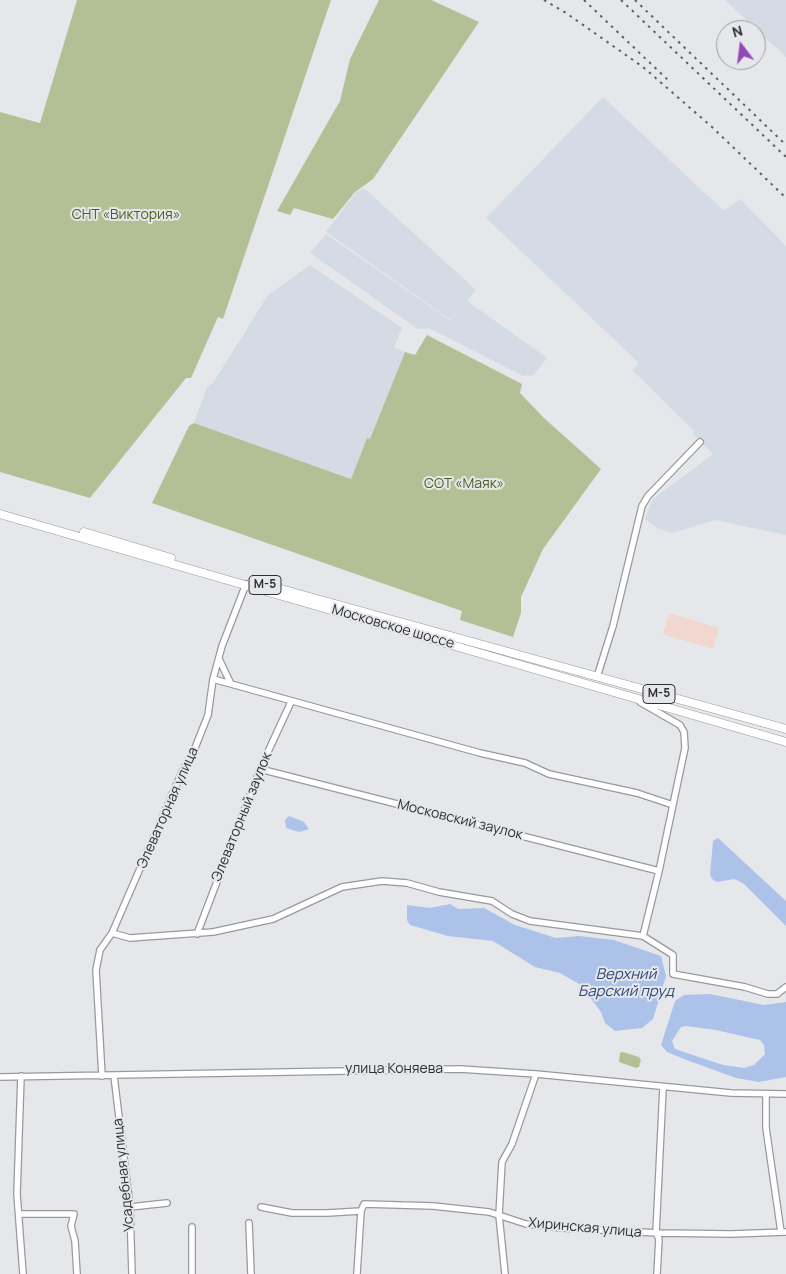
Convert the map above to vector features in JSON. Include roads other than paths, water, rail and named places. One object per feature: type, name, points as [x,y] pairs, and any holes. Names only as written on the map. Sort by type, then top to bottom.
[{"type":"highway","name":"Московское шоссе","points":[[0,509],[786,729]]},
{"type":"highway","name":"Московское шоссе","points":[[0,514],[786,742]]},
{"type":"street","points":[[597,676],[613,626],[642,506],[648,496],[700,442]]},
{"type":"street","name":"Элеваторная улица","points":[[102,1076],[96,970],[100,950],[112,933],[182,772],[195,748],[208,715],[218,657],[246,584]]},
{"type":"street","points":[[218,657],[230,682]]},
{"type":"street","points":[[213,679],[230,682],[291,702],[525,763],[549,774],[637,793],[673,805]]},
{"type":"street","points":[[624,694],[665,715],[680,725],[684,732],[685,748],[643,936]]},
{"type":"street","name":"Элеваторный заулок","points":[[197,934],[260,769],[291,702]]},
{"type":"street","name":"Московский заулок","points":[[260,769],[659,871]]},
{"type":"street","points":[[112,933],[130,938],[197,934],[273,919],[342,887],[382,880],[407,883],[439,892],[492,901],[512,914],[530,921],[643,936],[673,955],[673,974],[745,987],[768,994],[777,994],[786,987]]},
{"type":"street","name":"улица Коняева","points":[[0,1077],[371,1069],[460,1069],[536,1074],[663,1088],[786,1094]]},
{"type":"street","points":[[504,1274],[499,1215],[502,1162],[512,1144],[536,1074]]},
{"type":"street","points":[[21,1076],[17,1194],[23,1274]]},
{"type":"street","name":"Усадебная улица","points":[[114,1076],[130,1207],[132,1274]]},
{"type":"street","points":[[657,1274],[659,1239],[656,1233],[663,1088]]},
{"type":"street","points":[[766,1094],[766,1128],[783,1232]]},
{"type":"street","points":[[130,1207],[167,1204]]},
{"type":"street","name":"Хиринская улица","points":[[261,1206],[292,1213],[361,1211],[364,1204],[398,1204],[489,1212],[526,1224],[656,1233],[731,1234],[783,1232]]},
{"type":"street","points":[[357,1274],[361,1211]]},
{"type":"street","points":[[18,1214],[74,1214],[72,1226],[77,1274]]},
{"type":"street","points":[[249,1223],[251,1274]]},
{"type":"street","points":[[192,1227],[192,1274]]},
{"type":"water","points":[[289,816],[304,822],[309,829],[299,832],[286,828],[285,820]]},
{"type":"water","points":[[718,838],[786,901],[786,926],[743,883],[734,879],[717,882],[713,880],[710,875],[713,841]]},
{"type":"water","name":"Верхний Барский пруд","points":[[450,904],[458,909],[484,908],[515,925],[556,938],[579,936],[614,940],[661,956],[666,976],[653,1019],[642,1028],[615,1031],[605,1023],[601,1012],[581,985],[560,973],[535,967],[493,941],[448,936],[410,925],[407,920],[407,905],[430,908]]},
{"type":"water","points":[[710,994],[764,1005],[786,1002],[786,1077],[759,1082],[736,1078],[667,1052],[661,1045],[675,1001],[684,995]],"holes":[[[681,1027],[716,1030],[760,1040],[764,1045],[765,1054],[754,1065],[744,1068],[723,1065],[675,1049],[672,1041]]]},
{"type":"railway","points":[[544,0],[566,13],[643,67],[712,127],[786,198]]},
{"type":"railway","points":[[584,0],[669,81]]},
{"type":"railway","points":[[621,0],[786,157]]},
{"type":"railway","points":[[635,0],[786,145]]},
{"type":"park label","name":"СНТ «Виктория»","points":[[126,215]]},
{"type":"park label","name":"СОТ «Маяк»","points":[[464,484]]}]
